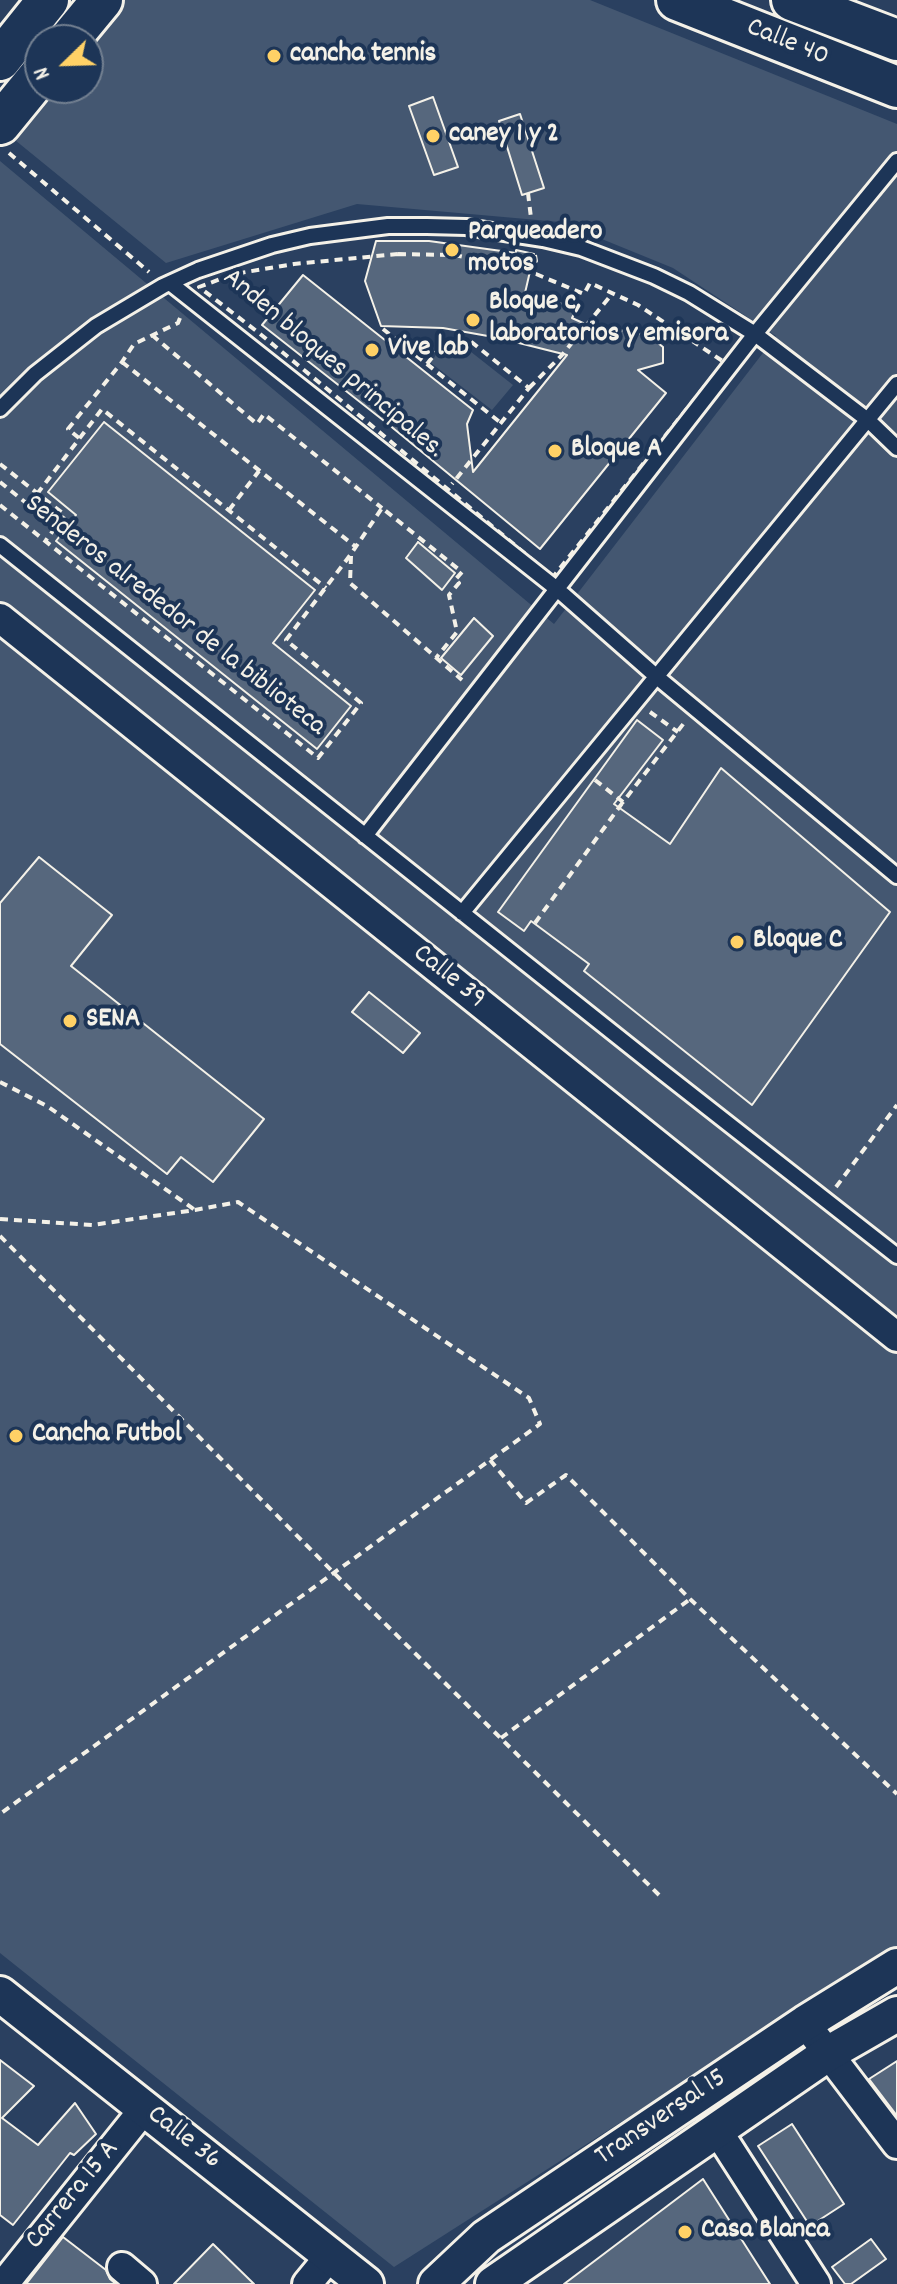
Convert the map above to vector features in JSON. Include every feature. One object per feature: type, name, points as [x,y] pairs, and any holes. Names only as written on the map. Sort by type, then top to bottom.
[{"type":"main road","points":[[0,60],[48,0]]},
{"type":"main road","points":[[82,24],[102,0]]},
{"type":"main road","name":"Calle 40","points":[[677,0],[897,87]]},
{"type":"main road","name":"Calle 40","points":[[792,0],[897,40]]},
{"type":"main road","points":[[0,124],[24,95]]},
{"type":"street","name":"Calle 39","points":[[0,618],[897,1337]]},
{"type":"street","name":"Transversal 15","points":[[436,2284],[486,2237],[805,2023],[897,1966]]},
{"type":"street","name":"Calle 36","points":[[0,1994],[366,2284]]},
{"type":"street","name":"Transversal 15","points":[[493,2284],[829,2053],[897,2014]]},
{"type":"street","points":[[805,2023],[897,2144]]},
{"type":"street","name":"Carrera 15 A","points":[[4,2284],[144,2109]]},
{"type":"street","points":[[717,2130],[816,2284]]},
{"type":"street","points":[[307,2284],[330,2256]]},
{"type":"lane","points":[[365,836],[755,334],[897,161]]},
{"type":"lane","points":[[0,409],[35,374],[96,326],[166,285],[235,256],[310,236],[388,226],[466,227],[543,239],[618,261],[689,293],[755,334],[869,421],[897,448]]},
{"type":"lane","points":[[166,285],[188,297],[445,492],[657,677],[897,876]]},
{"type":"lane","points":[[462,913],[897,384]]},
{"type":"lane","points":[[0,545],[897,1256]]},
{"type":"path","points":[[1,146],[166,285]]},
{"type":"path","name":"Anden bloques principales.","points":[[398,254],[455,255],[536,274],[584,294],[590,283],[613,293],[638,305],[724,362],[553,577],[445,492],[259,333],[199,287],[249,271],[398,254]]},
{"type":"path","points":[[445,492],[529,388],[562,355],[613,293]]},
{"type":"path","points":[[79,438],[68,429],[134,344],[178,323],[188,297]]},
{"type":"path","points":[[383,329],[501,423]]},
{"type":"path","points":[[152,335],[257,424],[264,414],[462,572],[455,580],[459,583],[449,595],[457,632],[436,658]]},
{"type":"path","points":[[427,364],[445,341],[469,340],[529,388]]},
{"type":"path","points":[[122,362],[356,547]]},
{"type":"path","points":[[37,494],[102,409],[326,588]]},
{"type":"path","points":[[0,464],[65,515],[46,541]]},
{"type":"path","points":[[229,510],[259,471]]},
{"type":"path","points":[[0,482],[56,527]]},
{"type":"path","name":"Senderos alrededor de la biblioteca","points":[[0,505],[318,758],[361,703],[286,640],[382,508]]},
{"type":"path","points":[[351,554],[350,583],[476,693]]},
{"type":"path","points":[[636,702],[678,732]]},
{"type":"path","points":[[535,923],[695,709]]},
{"type":"path","points":[[581,769],[623,802]]},
{"type":"path","points":[[0,1082],[47,1106],[195,1210]]},
{"type":"path","points":[[826,1200],[897,1105]]},
{"type":"path","points":[[0,1219],[92,1225],[238,1202],[529,1398],[540,1424],[0,1814]]},
{"type":"path","points":[[0,1236],[663,1899]]},
{"type":"path","points":[[490,1460],[526,1503],[566,1475],[690,1599],[897,1794]]},
{"type":"path","points":[[501,1738],[690,1599]]},
{"type":"shaded area","points":[[122,0],[590,0],[897,124],[897,1946],[394,2267],[0,1953],[0,161],[554,624],[776,336],[673,268],[560,222],[357,204],[166,263],[10,136],[36,104],[104,104],[102,24]]},
{"type":"shaded area","points":[[461,344],[513,385],[492,410],[431,363],[438,351]]},
{"type":"building","name":"caney 1 y 2","points":[[433,97],[458,167],[434,175],[409,106]]},
{"type":"building","points":[[520,114],[544,188],[522,195],[499,121]]},
{"type":"building","points":[[376,241],[429,241],[534,254],[525,293],[577,308],[572,318],[583,323],[601,340],[623,330],[648,335],[663,347],[663,363],[638,370],[666,393],[540,549],[262,325],[303,275],[473,410],[467,424],[473,472],[567,355],[443,328],[381,326],[365,281]]},
{"type":"building","points":[[104,422],[315,590],[273,643],[351,706],[317,749],[56,541],[76,515],[48,492]]},
{"type":"building","points":[[418,542],[455,573],[442,590],[406,558]]},
{"type":"building","points":[[474,618],[493,636],[461,675],[441,658]]},
{"type":"building","name":"Bloque C","points":[[637,720],[663,740],[614,804],[670,844],[721,768],[890,912],[752,1105],[584,971],[589,964],[531,921],[524,931],[498,912]]},
{"type":"building","name":"SENA","points":[[39,857],[112,915],[71,966],[264,1119],[213,1182],[181,1157],[167,1174],[0,1044],[0,903]]},
{"type":"building","points":[[369,992],[420,1033],[403,1053],[352,1012]]},
{"type":"building","points":[[0,2060],[34,2086],[2,2118],[38,2145],[75,2103],[96,2134],[74,2155],[70,2153],[13,2225],[0,2215]]},
{"type":"building","points":[[897,2061],[897,2116],[869,2079]]},
{"type":"building","points":[[792,2124],[844,2204],[810,2226],[758,2146]]},
{"type":"building","name":"Casa Blanca","points":[[703,2179],[770,2284],[564,2284]]},
{"type":"building","points":[[63,2237],[106,2270],[116,2284],[26,2284]]},
{"type":"building","points":[[871,2239],[886,2259],[851,2284],[845,2284],[832,2267]]},
{"type":"building","points":[[213,2244],[254,2284],[174,2284]]},
{"type":"place","name":"cancha tennis","points":[[274,56]]},
{"type":"place","name":"caney 1 y 2","points":[[433,136]]},
{"type":"place","name":"Parqueadero motos","points":[[452,250]]},
{"type":"place","name":"Bloque c, laboratorios y emisora","points":[[473,320]]},
{"type":"place","name":"Vive lab","points":[[372,350]]},
{"type":"place","name":"Bloque A","points":[[555,451]]},
{"type":"place","name":"Bloque C","points":[[737,942]]},
{"type":"place","name":"SENA","points":[[70,1021]]},
{"type":"place","name":"Cancha Futbol","points":[[16,1436]]},
{"type":"place","name":"Casa Blanca","points":[[685,2232]]}]
